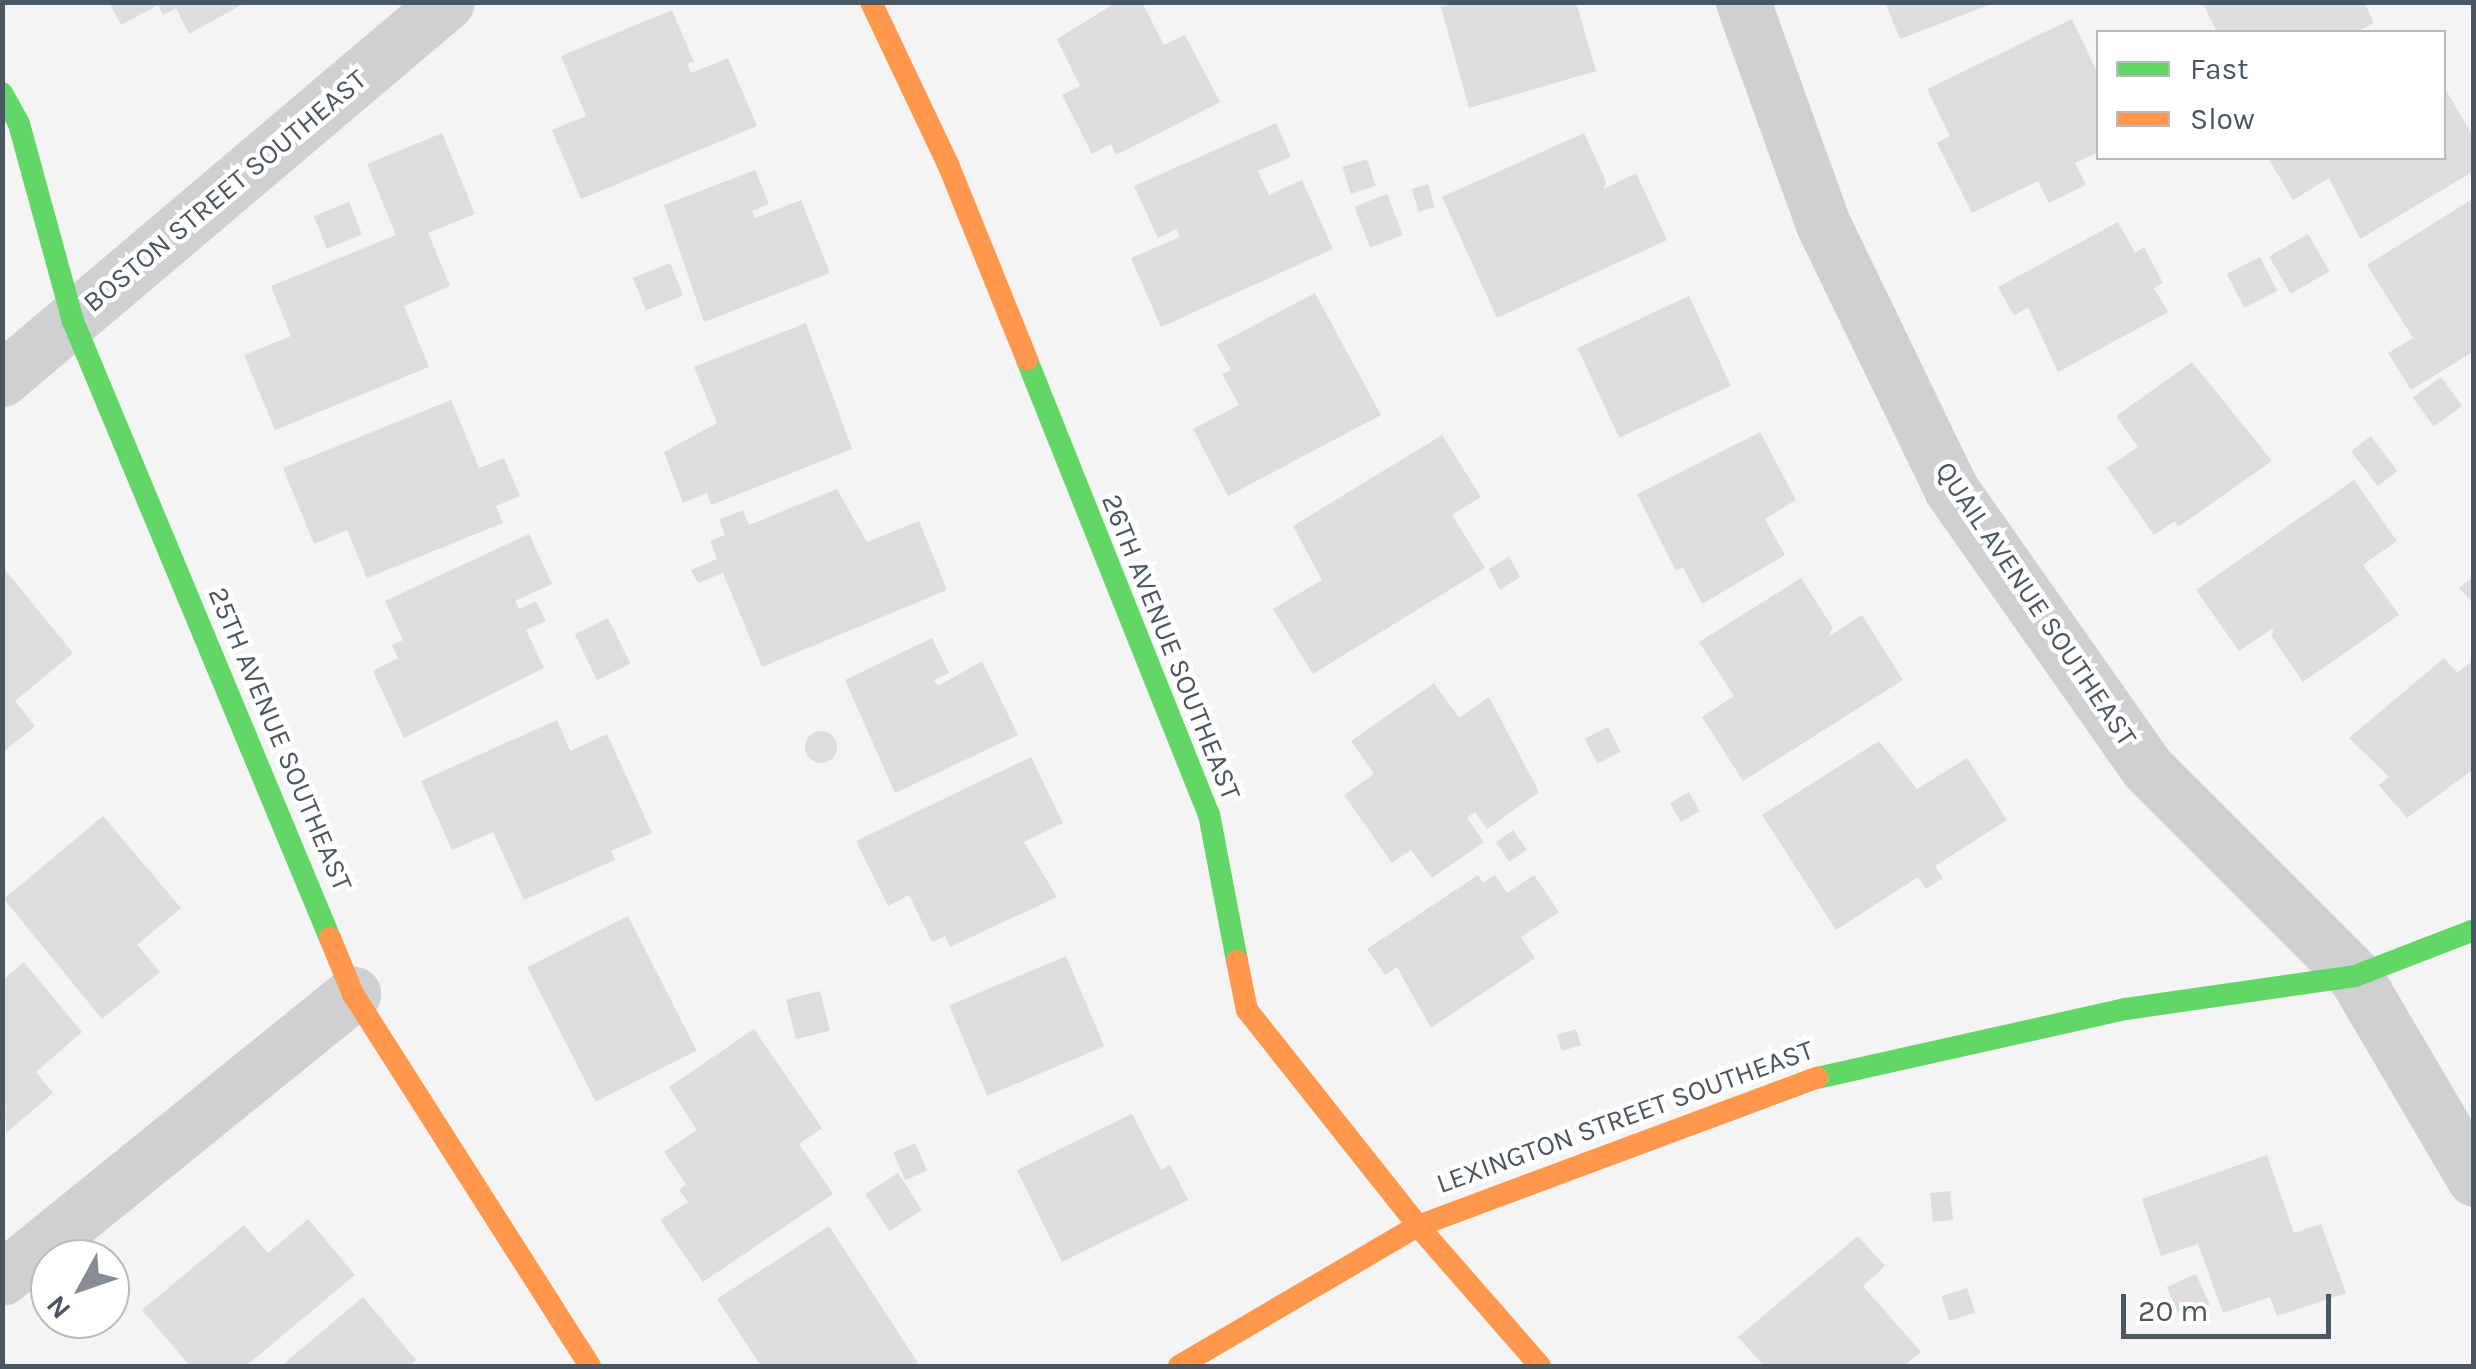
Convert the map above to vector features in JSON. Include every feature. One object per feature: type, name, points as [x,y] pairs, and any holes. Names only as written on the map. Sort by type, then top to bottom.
[{"type":"street","name":"BOSTON STREET SOUTHEAST","points":[[2,380],[447,2]]},
{"type":"street","name":"26TH AVENUE SOUTHEAST","points":[[870,2],[948,164],[1209,814],[1247,1010],[1418,1226],[1540,1366]]},
{"type":"street","name":"QUAIL AVENUE SOUTHEAST","points":[[1743,2],[1822,222],[1951,488],[2148,769],[2355,976],[2474,1179]]},
{"type":"street","name":"25TH AVENUE SOUTHEAST","points":[[2,93],[19,124],[73,321],[353,994],[590,1366]]},
{"type":"street","name":"LEXINGTON STREET SOUTHEAST","points":[[1179,1366],[1418,1226],[1634,1140],[1852,1066],[2126,1009],[2355,976],[2474,930]]},
{"type":"street","points":[[2,1278],[353,994]]},
{"type":"building","points":[[109,2],[247,2],[189,34],[176,8],[163,15],[158,5],[121,25]]},
{"type":"building","points":[[1117,2],[1142,2],[1164,45],[1185,35],[1220,102],[1116,155],[1111,144],[1092,154],[1062,95],[1080,86],[1057,39]]},
{"type":"building","points":[[1458,2],[1576,2],[1596,71],[1469,108],[1441,7]]},
{"type":"building","points":[[1885,2],[1994,2],[1994,3],[1900,39]]},
{"type":"building","points":[[2202,2],[2364,2],[2374,23],[2360,30],[2216,30]]},
{"type":"building","points":[[672,10],[694,62],[687,63],[691,73],[728,58],[757,126],[581,199],[552,130],[586,116],[561,56]]},
{"type":"building","points":[[2072,19],[2096,70],[2096,153],[2075,163],[2086,185],[2049,203],[2038,181],[1972,213],[1937,143],[1950,136],[1927,89]]},
{"type":"building","points":[[2446,90],[2474,138],[2474,171],[2360,239],[2329,178],[2293,200],[2269,160],[2446,160]]},
{"type":"building","points":[[1276,123],[1291,157],[1258,171],[1269,195],[1302,180],[1333,249],[1161,327],[1131,258],[1180,237],[1176,229],[1158,238],[1134,186]]},
{"type":"building","points":[[442,133],[475,214],[428,233],[450,286],[404,306],[429,367],[275,430],[244,355],[291,336],[271,286],[396,235],[367,164]]},
{"type":"building","points":[[1584,133],[1606,181],[1604,189],[1636,173],[1667,240],[1497,318],[1442,197]]},
{"type":"building","points":[[1367,159],[1376,186],[1351,194],[1342,167]]},
{"type":"building","points":[[755,170],[769,204],[752,211],[755,218],[801,200],[830,273],[704,322],[664,205]]},
{"type":"building","points":[[1428,184],[1435,207],[1419,212],[1412,189]]},
{"type":"building","points":[[1387,194],[1403,235],[1370,248],[1354,207]]},
{"type":"building","points":[[2474,198],[2474,351],[2411,390],[2388,353],[2413,338],[2367,265]]},
{"type":"building","points":[[349,202],[362,234],[327,249],[314,216]]},
{"type":"building","points":[[2118,222],[2135,253],[2144,247],[2163,283],[2154,288],[2168,312],[2058,372],[2028,307],[2014,316],[1998,287]]},
{"type":"building","points":[[2308,234],[2330,271],[2291,294],[2269,256]]},
{"type":"building","points":[[2260,257],[2277,291],[2244,308],[2227,274]]},
{"type":"building","points":[[670,263],[683,295],[646,310],[633,278]]},
{"type":"building","points":[[1315,293],[1381,415],[1228,496],[1193,429],[1239,405],[1222,374],[1231,370],[1217,345]]},
{"type":"building","points":[[1689,296],[1731,386],[1619,438],[1578,348]]},
{"type":"building","points":[[806,323],[852,449],[711,505],[707,493],[683,503],[664,452],[717,423],[694,367]]},
{"type":"building","points":[[2192,362],[2272,461],[2178,527],[2175,521],[2154,535],[2107,468],[2138,447],[2116,416]]},
{"type":"building","points":[[2441,377],[2462,406],[2434,427],[2413,398]]},
{"type":"building","points":[[451,400],[479,468],[504,458],[520,496],[496,506],[503,523],[367,578],[347,530],[314,544],[283,468]]},
{"type":"building","points":[[1760,432],[1796,500],[1765,519],[1785,555],[1702,604],[1683,567],[1676,571],[1637,494]]},
{"type":"building","points":[[1442,435],[1481,497],[1452,515],[1485,568],[1313,674],[1273,609],[1322,580],[1293,526]]},
{"type":"building","points":[[2371,436],[2397,471],[2378,486],[2351,451]]},
{"type":"building","points":[[2354,480],[2397,541],[2363,565],[2399,615],[2303,682],[2272,637],[2273,628],[2239,651],[2196,590]]},
{"type":"building","points":[[837,489],[867,542],[919,521],[947,590],[762,667],[723,573],[698,583],[691,570],[717,559],[710,541],[725,535],[719,520],[743,510],[749,525]]},
{"type":"building","points":[[529,534],[552,584],[515,601],[519,609],[536,601],[546,621],[526,630],[544,668],[404,738],[373,671],[398,658],[392,645],[403,640],[385,601]]},
{"type":"building","points":[[1509,556],[1520,577],[1500,590],[1489,569]]},
{"type":"building","points":[[2,566],[73,653],[15,701],[35,726],[2,753]]},
{"type":"building","points":[[2474,576],[2474,604],[2459,588]]},
{"type":"building","points":[[1801,578],[1833,628],[1828,637],[1862,615],[1903,680],[1743,781],[1702,717],[1734,696],[1699,642]]},
{"type":"building","points":[[608,618],[630,664],[597,680],[575,634]]},
{"type":"building","points":[[932,638],[949,673],[934,680],[938,686],[982,661],[1018,735],[895,793],[845,680]]},
{"type":"building","points":[[2444,658],[2457,673],[2474,660],[2474,769],[2407,818],[2379,785],[2389,777],[2349,738]]},
{"type":"building","points":[[1434,683],[1459,718],[1489,697],[1539,792],[1487,829],[1475,812],[1467,818],[1484,842],[1432,878],[1411,850],[1392,863],[1344,795],[1374,774],[1351,741]]},
{"type":"building","points":[[557,720],[570,751],[607,734],[652,833],[611,851],[615,860],[524,900],[493,832],[452,850],[421,781]]},
{"type":"building","points":[[1608,727],[1621,752],[1598,764],[1585,739]]},
{"type":"building","points":[[821,731],[833,735],[837,747],[833,759],[821,763],[809,759],[805,747],[809,735]]},
{"type":"building","points":[[1879,741],[1917,789],[1967,758],[2007,820],[1935,866],[1943,878],[1926,889],[1918,877],[1836,930],[1762,815]]},
{"type":"building","points":[[1031,757],[1063,823],[1024,842],[1057,897],[950,947],[945,936],[932,942],[909,895],[888,906],[856,841]]},
{"type":"building","points":[[1689,792],[1700,811],[1681,822],[1670,803]]},
{"type":"building","points":[[103,816],[181,908],[137,945],[160,972],[102,1019],[4,899]]},
{"type":"building","points":[[1513,830],[1527,850],[1510,862],[1496,842]]},
{"type":"building","points":[[1478,875],[1483,883],[1495,875],[1507,893],[1534,875],[1559,912],[1521,937],[1535,958],[1431,1028],[1397,967],[1385,975],[1367,949]]},
{"type":"building","points":[[628,916],[697,1051],[596,1102],[527,967]]},
{"type":"building","points":[[1066,956],[1104,1046],[987,1096],[949,1006]]},
{"type":"building","points":[[24,962],[82,1032],[36,1072],[53,1093],[6,1133],[2,981]]},
{"type":"building","points":[[820,991],[830,1031],[796,1039],[786,999]]},
{"type":"building","points":[[754,1029],[822,1128],[799,1144],[833,1194],[703,1282],[660,1220],[688,1202],[679,1190],[686,1184],[664,1152],[697,1130],[669,1087]]},
{"type":"building","points":[[1576,1029],[1581,1045],[1562,1051],[1557,1035]]},
{"type":"building","points":[[1132,1114],[1161,1170],[1170,1164],[1188,1200],[1062,1262],[1017,1170]]},
{"type":"building","points":[[915,1143],[927,1170],[905,1180],[893,1153]]},
{"type":"building","points":[[2267,1155],[2294,1233],[2321,1224],[2346,1293],[2277,1316],[2270,1297],[2223,1313],[2198,1244],[2161,1256],[2142,1199]]},
{"type":"building","points":[[898,1173],[922,1210],[889,1231],[865,1194]]},
{"type":"building","points":[[1950,1191],[1953,1220],[1933,1222],[1930,1193]]},
{"type":"building","points":[[308,1219],[355,1275],[246,1366],[190,1366],[142,1310],[244,1225],[268,1253]]},
{"type":"building","points":[[829,1226],[918,1363],[761,1366],[717,1299]]},
{"type":"building","points":[[1858,1236],[1885,1266],[1863,1286],[1921,1352],[1904,1366],[1764,1366],[1738,1337]]},
{"type":"building","points":[[2196,1274],[2210,1305],[2181,1318],[2167,1287]]},
{"type":"building","points":[[1967,1288],[1975,1313],[1949,1321],[1941,1296]]},
{"type":"building","points":[[363,1297],[416,1360],[409,1366],[281,1366]]},
{"type":"traffic: fast","points":[[2,93],[19,124],[73,321],[330,938]]},
{"type":"traffic: fast","points":[[1027,360],[1209,814],[1237,961]]},
{"type":"traffic: fast","points":[[1817,1078],[2126,1009],[2355,976],[2474,930]]},
{"type":"traffic: slow","points":[[871,2],[948,164],[1027,360]]},
{"type":"traffic: slow","points":[[330,938],[353,994],[590,1366]]},
{"type":"traffic: slow","points":[[1237,961],[1247,1010],[1418,1226],[1540,1366]]},
{"type":"traffic: slow","points":[[1179,1366],[1418,1226],[1817,1078]]}]
